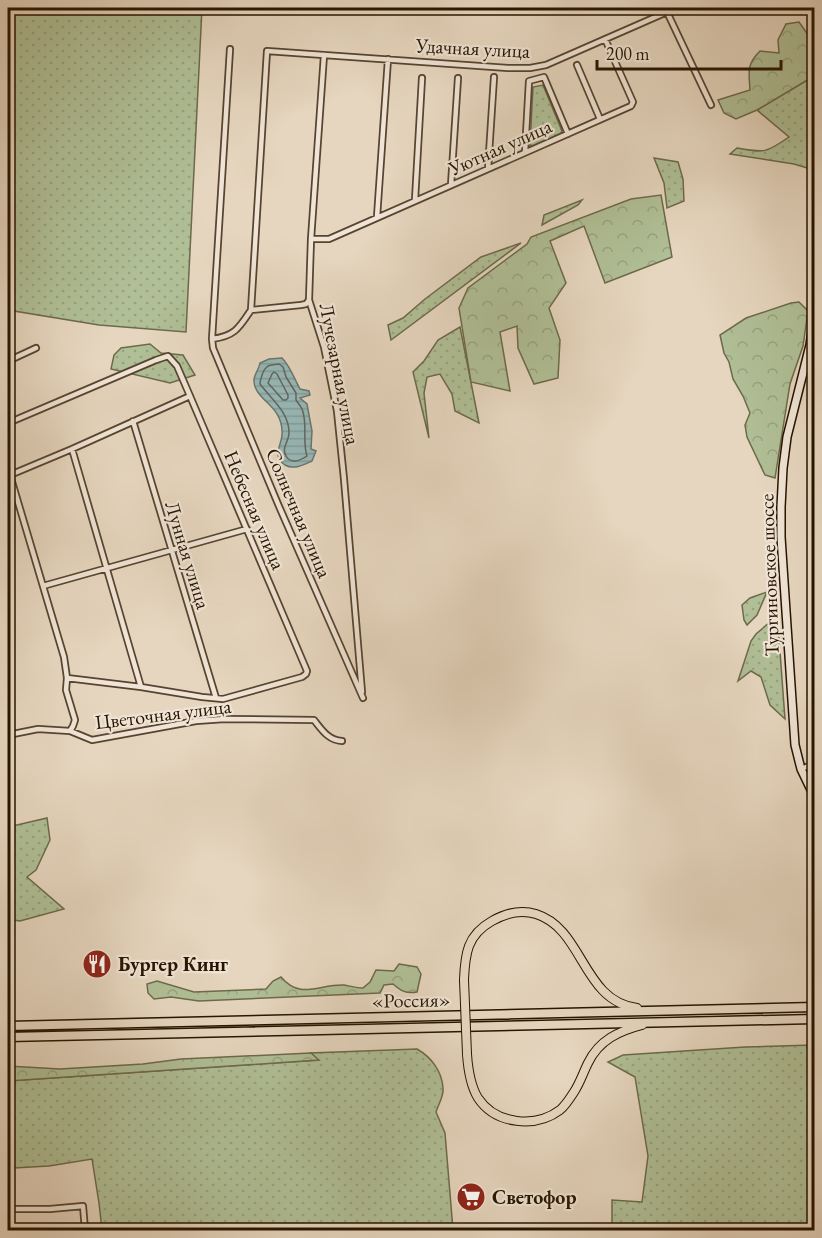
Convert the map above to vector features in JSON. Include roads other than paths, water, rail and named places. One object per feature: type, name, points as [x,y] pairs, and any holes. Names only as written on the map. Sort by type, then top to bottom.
[{"type":"highway","name":"«Россия»","points":[[8,1026],[814,1007]]},
{"type":"highway","name":"«Россия»","points":[[8,1037],[814,1019]]},
{"type":"main road","name":"Тургиновское шоссе","points":[[814,316],[810,345],[788,437],[783,468],[781,507],[781,537],[796,749],[801,770],[814,796]]},
{"type":"main road","points":[[653,1010],[628,1007],[607,995],[594,981],[557,926],[542,916],[518,911],[505,914],[481,927],[467,949],[464,980],[468,1068],[478,1099],[495,1114],[509,1120],[535,1121],[548,1117],[562,1108],[579,1084],[592,1056],[602,1043],[609,1037],[627,1029],[655,1023]]},
{"type":"street","name":"Удачная улица","points":[[251,310],[267,51],[530,68],[546,65],[667,12],[687,8],[736,10],[814,8]]},
{"type":"street","points":[[667,12],[711,105]]},
{"type":"street","name":"Уютная улица","points":[[311,239],[329,239],[631,106],[633,103],[605,39]]},
{"type":"street","points":[[230,50],[212,339],[234,333],[251,310],[302,305],[309,300]]},
{"type":"street","name":"Лучезарная улица","points":[[324,55],[309,300],[324,347],[337,411],[363,698]]},
{"type":"street","points":[[377,217],[388,59]]},
{"type":"street","points":[[577,65],[600,119]]},
{"type":"street","points":[[488,168],[494,77]]},
{"type":"street","points":[[415,200],[422,78]]},
{"type":"street","points":[[451,185],[458,78]]},
{"type":"street","points":[[525,152],[529,81],[544,78],[568,134]]},
{"type":"street","name":"Солнечная улица","points":[[212,339],[216,355],[363,698]]},
{"type":"street","points":[[8,361],[36,348]]},
{"type":"street","name":"Небесная улица","points":[[8,423],[161,358],[168,356],[177,366],[307,671],[302,677],[223,699],[216,698]]},
{"type":"street","points":[[70,731],[75,720],[66,690],[64,657],[9,475],[190,396]]},
{"type":"street","name":"Лунная улица","points":[[133,421],[216,698]]},
{"type":"street","points":[[72,449],[141,687]]},
{"type":"street","points":[[43,586],[247,529]]},
{"type":"street","points":[[67,678],[216,698]]},
{"type":"street","name":"Цветочная улица","points":[[8,735],[38,729],[70,731],[92,740],[225,719],[314,720],[326,734],[334,740],[342,741]]},
{"type":"street","points":[[801,770],[814,764]]},
{"type":"street","points":[[8,1209],[83,1206],[85,1230]]},
{"type":"water","points":[[282,358],[290,368],[300,389],[309,391],[310,395],[300,398],[307,404],[312,431],[311,449],[316,451],[312,461],[295,467],[285,465],[278,457],[282,435],[280,420],[254,385],[254,378],[260,363],[269,359]]},
{"type":"place","name":"Бургер Кинг","points":[[97,964]]},
{"type":"place","name":"Светофор","points":[[471,1197]]}]
